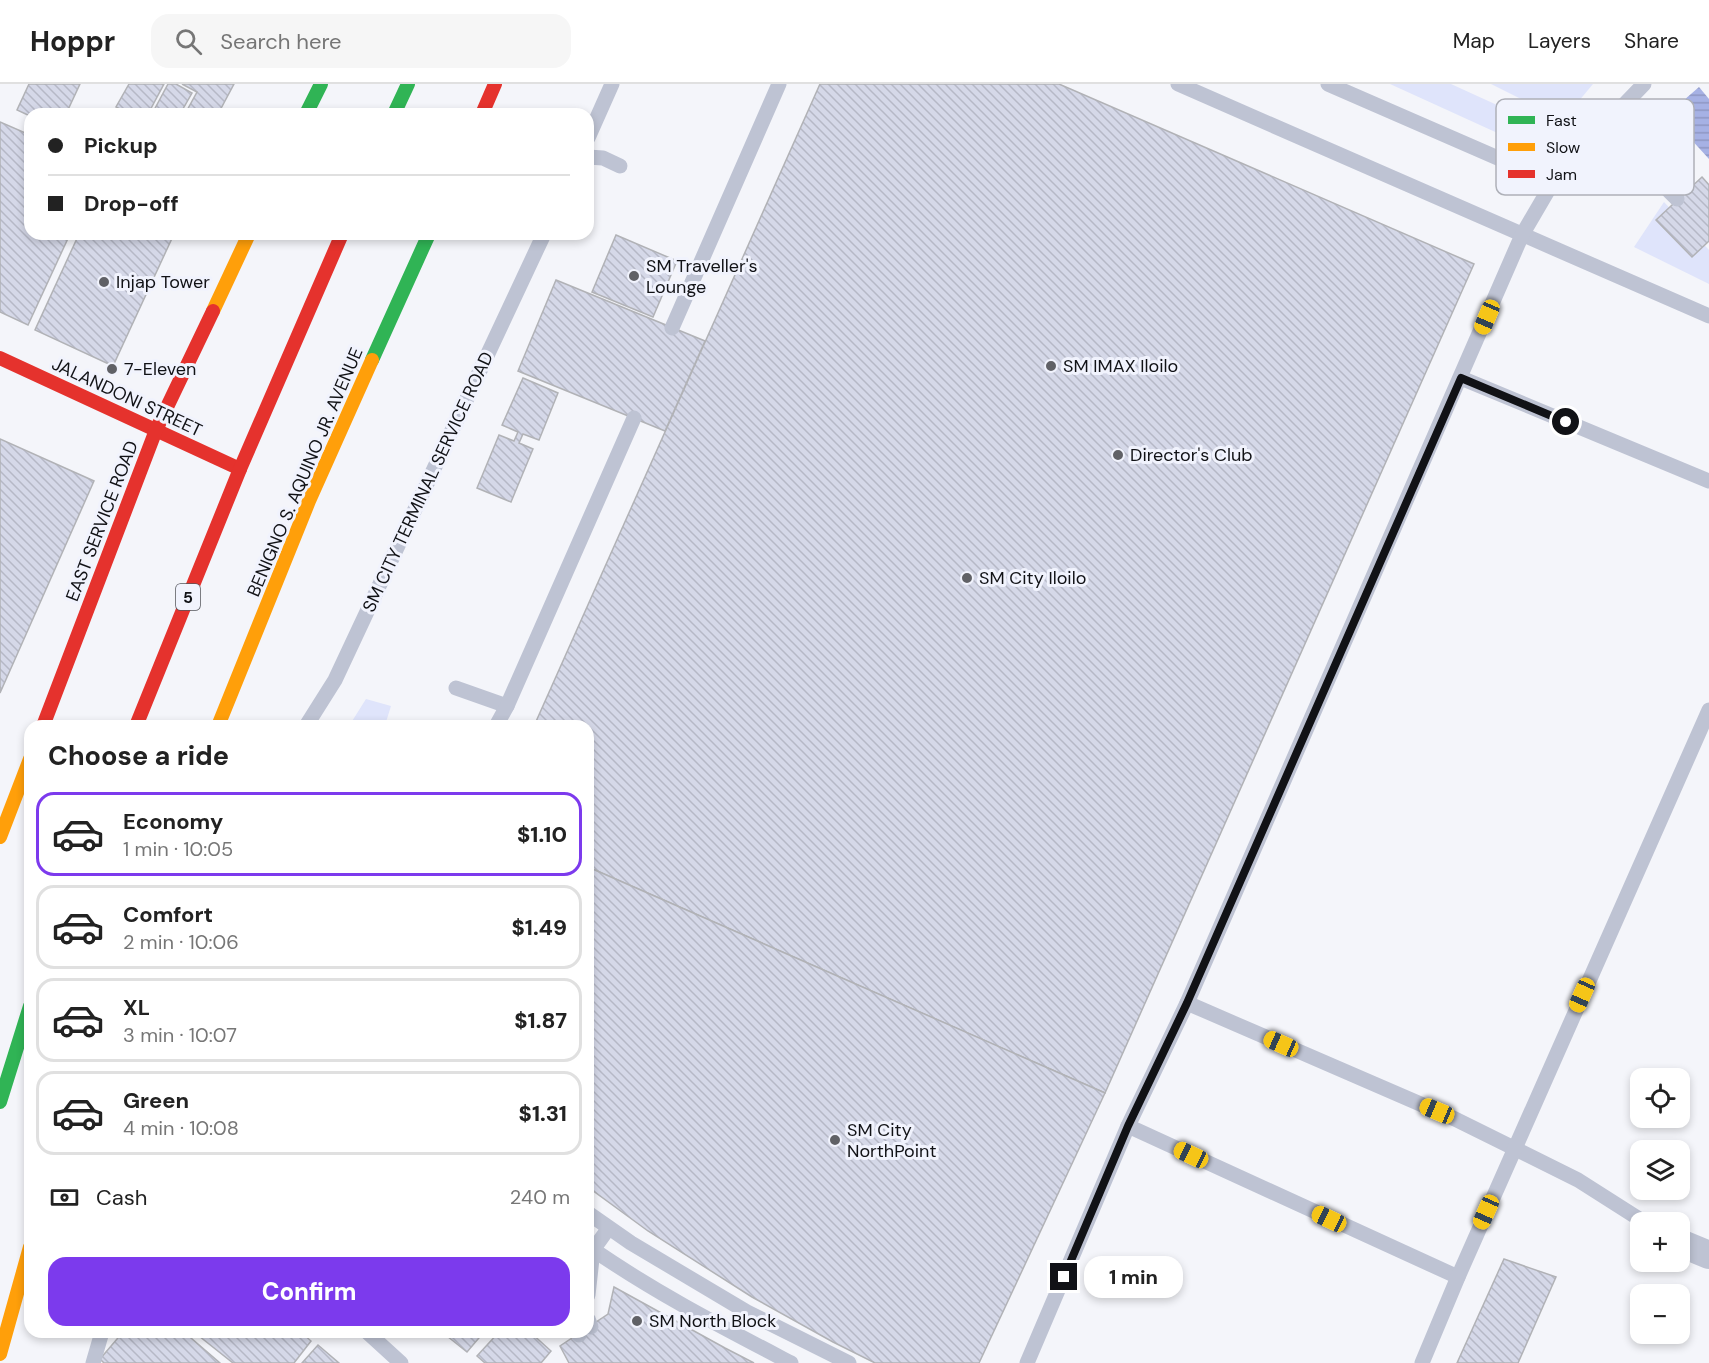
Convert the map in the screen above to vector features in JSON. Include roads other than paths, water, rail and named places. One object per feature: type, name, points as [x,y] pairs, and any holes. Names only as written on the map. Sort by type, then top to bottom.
[{"type":"main road","points":[[309,108],[321,84]]},
{"type":"main road","points":[[397,108],[408,84]]},
{"type":"main road","points":[[485,108],[495,84]]},
{"type":"main road","name":"EAST SERVICE ROAD","points":[[45,720],[156,430],[246,240]]},
{"type":"main road","name":"5","points":[[138,720],[240,469],[339,240]]},
{"type":"main road","name":"BENIGNO S. AQUINO JR. AVENUE","points":[[221,720],[309,501],[426,240]]},
{"type":"main road","name":"JALANDONI STREET","points":[[0,358],[240,469]]},
{"type":"main road","points":[[0,837],[24,775]]},
{"type":"main road","points":[[0,1102],[24,1025]]},
{"type":"main road","points":[[0,1354],[24,1269]]},
{"type":"street","points":[[1690,1247],[1709,1256]]},
{"type":"lane","points":[[594,124],[612,84]]},
{"type":"lane","points":[[672,328],[779,84]]},
{"type":"lane","points":[[1178,84],[1709,316]]},
{"type":"lane","points":[[1328,84],[1496,157]]},
{"type":"lane","points":[[1629,99],[1644,84]]},
{"type":"lane","points":[[594,157],[603,158],[620,166]]},
{"type":"lane","points":[[1027,1363],[1128,1126],[1187,1003],[1522,235],[1545,195]]},
{"type":"lane","points":[[1672,195],[1677,200]]},
{"type":"lane","name":"SM CITY TERMINAL SERVICE ROAD","points":[[310,720],[335,680],[541,240]]},
{"type":"lane","points":[[1461,378],[1709,481]]},
{"type":"lane","points":[[499,720],[634,418]]},
{"type":"lane","points":[[456,688],[507,706]]},
{"type":"lane","points":[[1422,1363],[1514,1148],[1709,711]]},
{"type":"lane","points":[[1187,1003],[1455,1119],[1578,1180],[1630,1213]]},
{"type":"lane","points":[[1128,1126],[1458,1276]]},
{"type":"lane","points":[[595,1223],[747,1312],[849,1363]]},
{"type":"lane","points":[[594,1250],[611,1264],[721,1327],[791,1363]]},
{"type":"lane","points":[[93,1363],[100,1338]]},
{"type":"lane","points":[[374,1338],[401,1363]]},
{"type":"water","points":[[1699,87],[1709,99],[1709,159],[1694,143],[1694,99],[1685,99]]},
{"type":"place","name":"SM Traveller's Lounge","points":[[634,276]]},
{"type":"place","name":"Injap Tower","points":[[104,282]]},
{"type":"place","name":"SM IMAX Iloilo","points":[[1051,366]]},
{"type":"place","name":"7-Eleven","points":[[112,369]]},
{"type":"place","name":"Director's Club","points":[[1118,455]]},
{"type":"place","name":"SM City Iloilo","points":[[967,578]]},
{"type":"place","name":"SM City NorthPoint","points":[[835,1140]]},
{"type":"place","name":"SM North Block","points":[[637,1321]]}]
